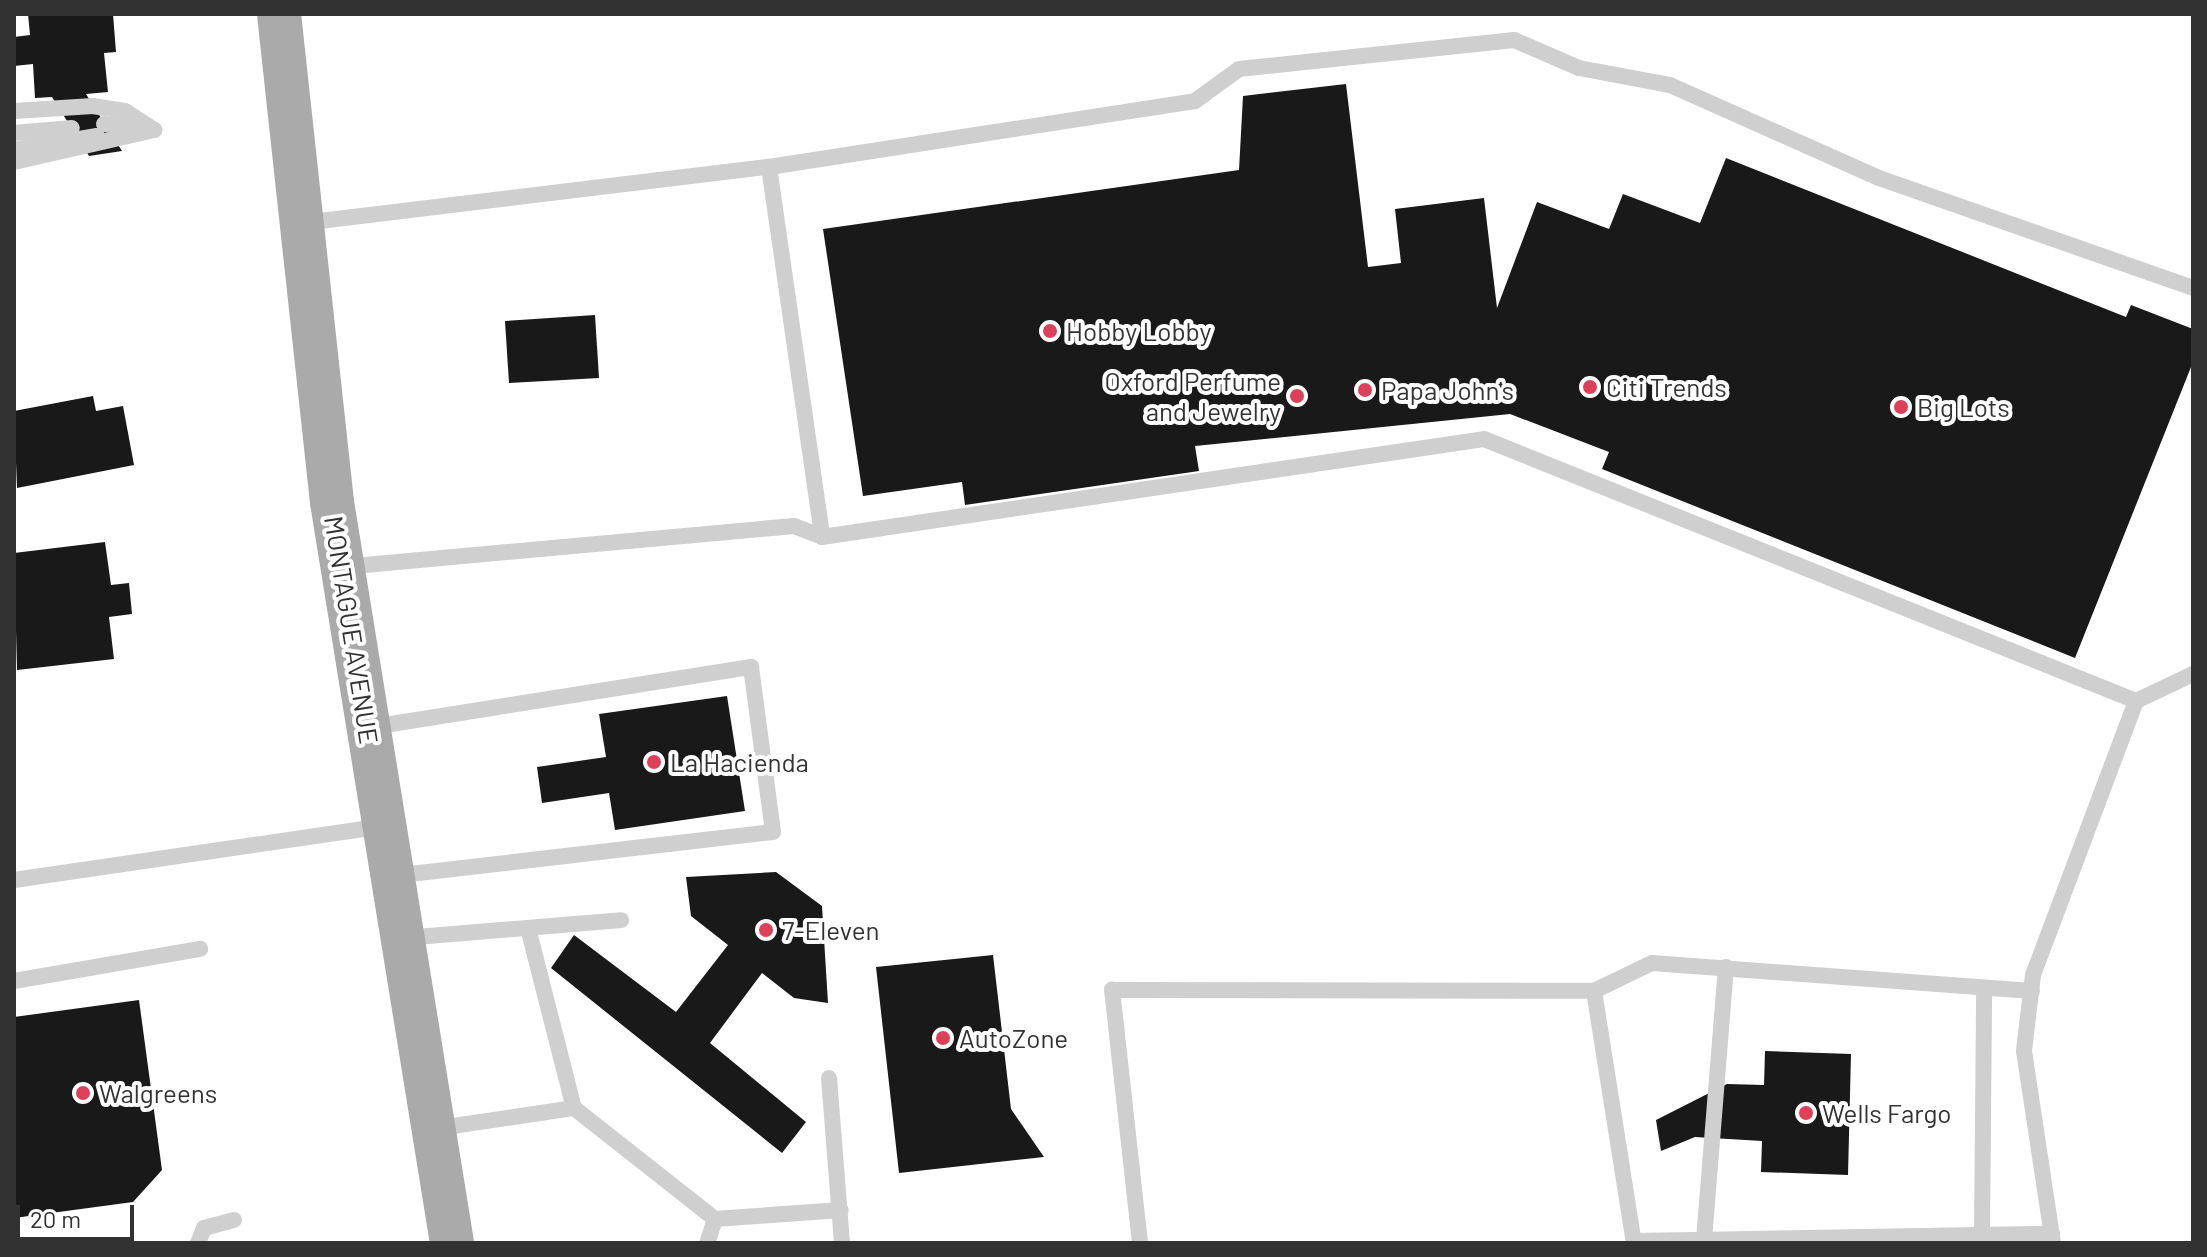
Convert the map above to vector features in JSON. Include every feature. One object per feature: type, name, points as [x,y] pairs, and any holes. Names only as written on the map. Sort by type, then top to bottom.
[{"type":"main road","name":"MONTAGUE AVENUE","points":[[279,14],[342,567],[452,1243]]},
{"type":"lane","points":[[302,223],[769,167],[1195,101],[1239,69],[1514,40],[1579,68],[1670,85],[1879,178],[2193,288]]},
{"type":"lane","points":[[14,111],[93,106],[125,111],[154,130]]},
{"type":"lane","points":[[104,124],[154,130]]},
{"type":"lane","points":[[14,133],[72,128]]},
{"type":"lane","points":[[14,150],[154,130]]},
{"type":"lane","points":[[14,162],[154,130]]},
{"type":"lane","points":[[769,167],[822,537]]},
{"type":"lane","points":[[342,567],[794,526],[822,537],[1484,439],[2136,701]]},
{"type":"lane","points":[[368,728],[751,667],[773,832],[391,876]]},
{"type":"lane","points":[[1594,991],[1634,1242],[1982,1235],[2052,1238],[2024,1051],[2032,991],[2136,701],[2193,674]]},
{"type":"lane","points":[[14,880],[384,826]]},
{"type":"lane","points":[[402,938],[621,920]]},
{"type":"lane","points":[[528,928],[574,1108],[715,1219],[841,1210]]},
{"type":"lane","points":[[14,981],[200,949]]},
{"type":"lane","points":[[1140,1243],[1112,990],[1594,991],[1652,963],[2032,991]]},
{"type":"lane","points":[[1704,1240],[1726,967]]},
{"type":"lane","points":[[1982,1235],[1984,988]]},
{"type":"lane","points":[[829,1078],[842,1243]]},
{"type":"lane","points":[[432,1129],[574,1108]]},
{"type":"lane","points":[[707,1243],[715,1219]]},
{"type":"lane","points":[[198,1243],[204,1228],[234,1220]]},
{"type":"building","points":[[28,14],[113,14],[116,52],[104,53],[108,92],[86,94],[122,151],[89,156],[52,97],[35,98],[33,64],[14,66],[14,37],[30,35]]},
{"type":"building","points":[[1346,84],[1368,267],[1401,263],[1395,209],[1484,198],[1497,308],[1537,202],[1609,229],[1623,194],[1700,223],[1726,158],[2126,317],[2131,305],[2193,329],[2193,362],[2075,658],[1602,469],[1609,452],[1510,414],[1195,446],[1199,471],[965,505],[962,482],[863,496],[823,229],[1239,170],[1243,96]]},
{"type":"building","points":[[595,315],[599,378],[509,383],[505,321]]},
{"type":"building","points":[[93,396],[96,411],[123,406],[134,465],[17,488],[14,411]]},
{"type":"building","points":[[105,542],[111,585],[129,583],[132,614],[109,617],[114,659],[17,670],[14,553]]},
{"type":"building","name":"La Hacienda","points":[[727,696],[745,811],[615,830],[609,793],[542,803],[537,767],[606,757],[599,714]]},
{"type":"building","points":[[776,872],[822,906],[828,1003],[794,998],[762,973],[710,1043],[806,1122],[782,1153],[551,968],[574,935],[676,1012],[728,945],[691,916],[686,877]]},
{"type":"building","name":"AutoZone","points":[[993,955],[1011,1109],[1044,1157],[899,1173],[876,967]]},
{"type":"building","name":"Walgreens","points":[[139,1000],[162,1170],[133,1202],[14,1218],[14,1017]]},
{"type":"building","name":"Wells Fargo","points":[[1765,1051],[1851,1054],[1848,1175],[1761,1172],[1762,1141],[1695,1137],[1661,1151],[1656,1120],[1727,1084],[1764,1085]]},
{"type":"place","name":"Hobby Lobby","points":[[1050,331]]},
{"type":"place","name":"Citi Trends","points":[[1590,387]]},
{"type":"place","name":"Papa John's","points":[[1365,390]]},
{"type":"place","name":"Oxford Perfume and Jewelry","points":[[1297,396]]},
{"type":"place","name":"Big Lots","points":[[1901,407]]},
{"type":"place","name":"La Hacienda","points":[[654,762]]},
{"type":"place","name":"7-Eleven","points":[[766,930]]},
{"type":"place","name":"AutoZone","points":[[943,1038]]},
{"type":"place","name":"Walgreens","points":[[83,1093]]},
{"type":"place","name":"Wells Fargo","points":[[1806,1113]]}]
